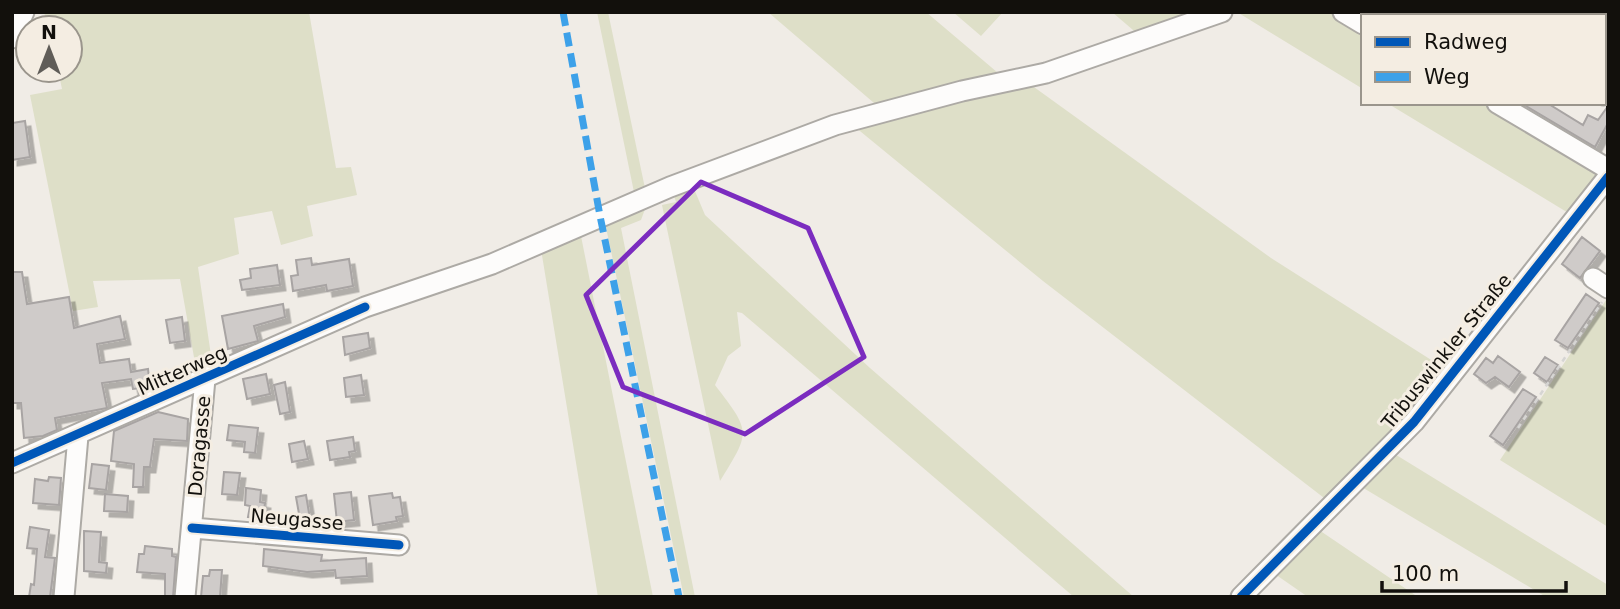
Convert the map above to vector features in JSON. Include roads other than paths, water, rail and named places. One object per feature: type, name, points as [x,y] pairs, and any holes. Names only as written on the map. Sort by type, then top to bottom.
[{"type":"street","points":[[12,38],[24,12]]},
{"type":"street","name":"Mitterweg","points":[[12,463],[365,307],[492,264],[670,187],[835,125],[962,90],[1046,73],[1222,12]]},
{"type":"street","points":[[1343,12],[1361,23]]},
{"type":"street","points":[[1500,105],[1608,169]]},
{"type":"street","name":"Tribuswinkler Straße","points":[[1241,597],[1414,422],[1608,177]]},
{"type":"street","name":"Doragasse","points":[[186,597],[205,379]]},
{"type":"street","points":[[64,597],[78,436]]},
{"type":"street","name":"Neugasse","points":[[192,528],[399,545]]}]
